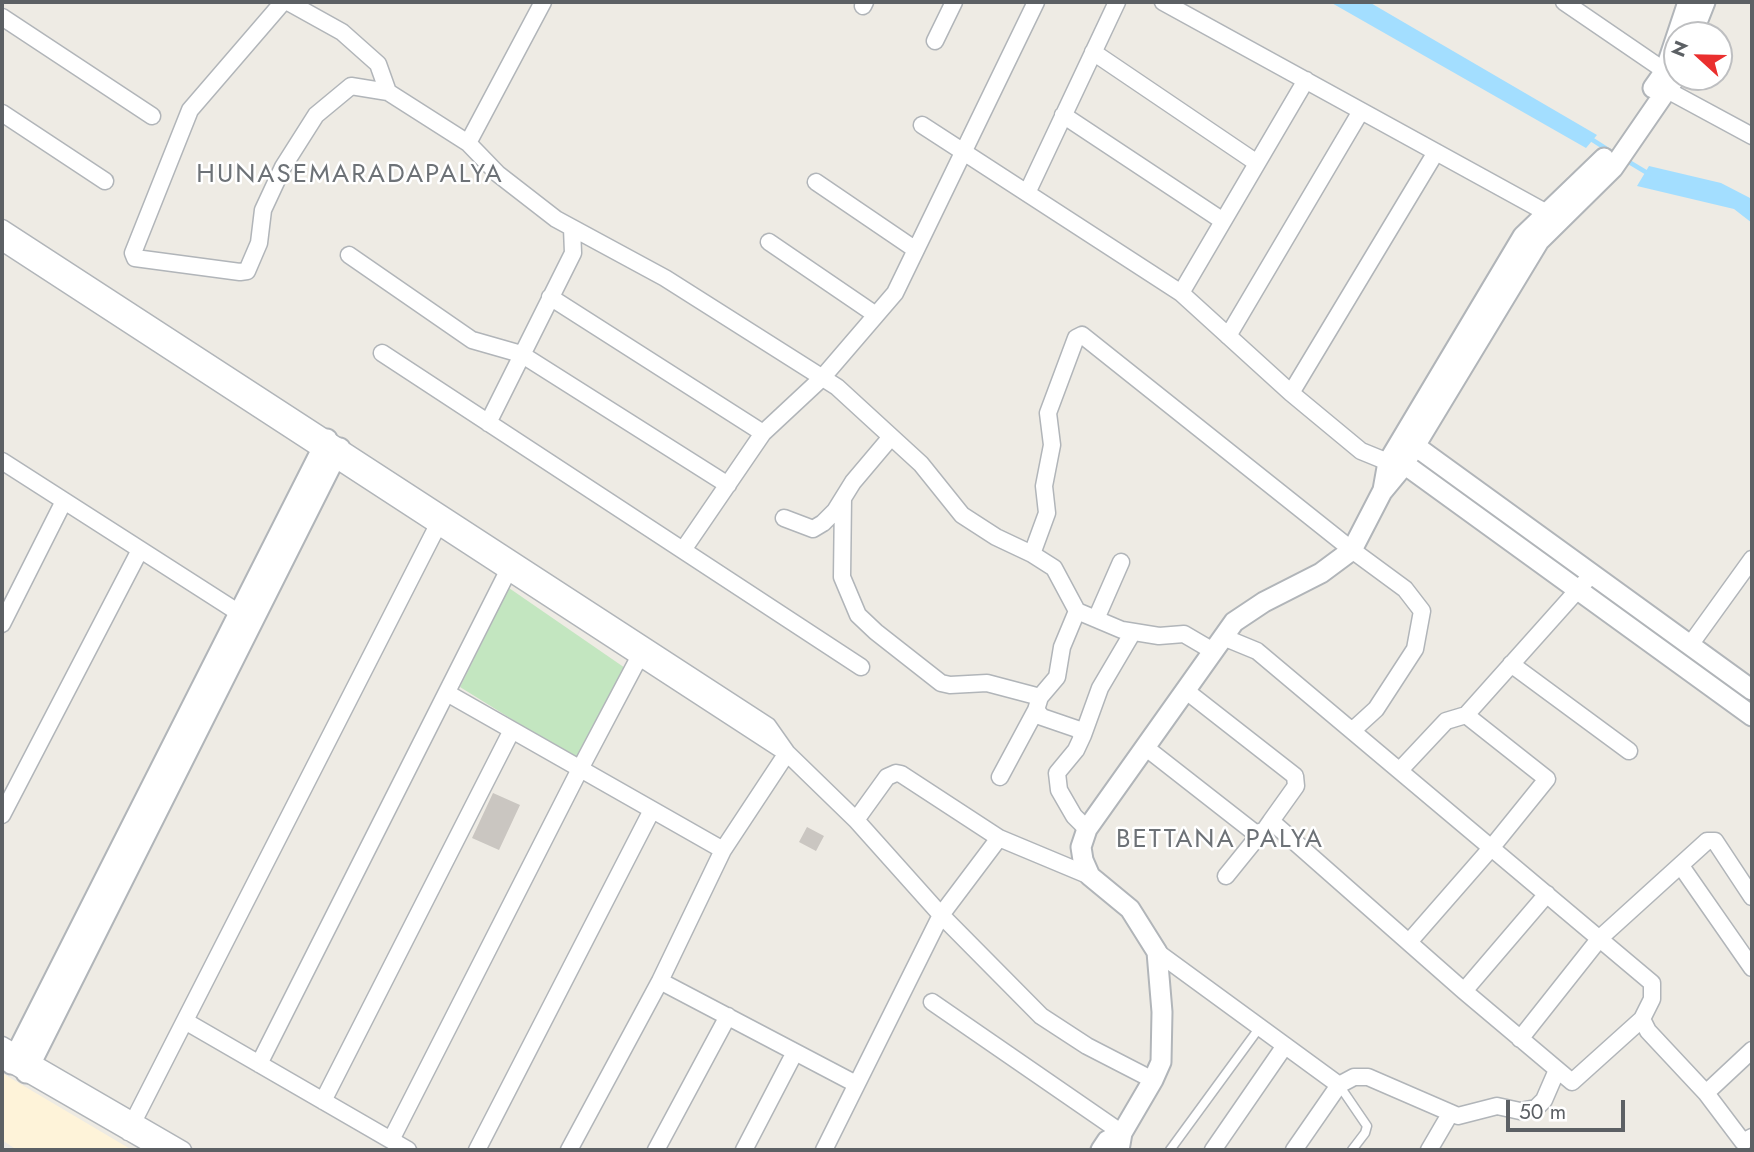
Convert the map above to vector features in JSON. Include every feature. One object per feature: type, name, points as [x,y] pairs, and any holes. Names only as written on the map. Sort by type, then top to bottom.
[{"type":"street","points":[[388,92],[382,70],[342,32],[285,2],[190,110],[133,253],[135,258],[247,271],[259,243],[263,210],[284,167],[316,116],[351,86],[388,92],[468,143],[498,174],[556,219],[665,278],[837,387],[921,464],[962,515],[1054,568],[1077,611],[1122,630],[1158,636],[1185,634],[1218,644],[1257,650],[1652,983],[1652,999],[1642,1019],[1572,1082],[1409,942],[1266,828]]},
{"type":"street","points":[[468,143],[543,2]]},
{"type":"street","points":[[935,41],[954,2]]},
{"type":"street","points":[[683,550],[763,433],[822,378],[895,293],[1036,2]]},
{"type":"street","points":[[1027,193],[1117,2]]},
{"type":"street","points":[[1163,2],[1547,213]]},
{"type":"street","points":[[1564,2],[1663,74]]},
{"type":"street","points":[[1684,21],[1688,2]]},
{"type":"street","points":[[1698,21],[1705,2]]},
{"type":"street","points":[[2,17],[152,117]]},
{"type":"street","points":[[1093,52],[1257,163]]},
{"type":"street","points":[[1181,293],[1306,80]]},
{"type":"street","points":[[1534,236],[1608,164],[1663,88]]},
{"type":"street","points":[[1687,91],[1752,136]]},
{"type":"street","points":[[1228,336],[1361,111]]},
{"type":"street","points":[[2,113],[105,181]]},
{"type":"street","points":[[1063,115],[1223,221]]},
{"type":"street","points":[[922,125],[1181,293],[1291,393],[1361,451],[1395,461],[1752,716]]},
{"type":"street","points":[[1291,393],[1436,152]]},
{"type":"street","points":[[1090,876],[1081,847],[1087,829],[1234,622],[1254,608],[1321,573],[1352,550],[1395,461],[1547,213],[1608,164]]},
{"type":"street","points":[[816,183],[916,250]]},
{"type":"street","points":[[2,228],[331,449]]},
{"type":"street","points":[[488,423],[573,253],[572,228]]},
{"type":"street","points":[[2,242],[441,520],[643,652],[787,753],[856,820],[940,915],[1041,1016],[1087,1046],[1153,1080]]},
{"type":"street","points":[[769,242],[876,315]]},
{"type":"street","points":[[349,255],[472,340],[521,354],[728,485]]},
{"type":"street","points":[[550,298],[763,433]]},
{"type":"street","points":[[1032,554],[1047,513],[1044,486],[1052,445],[1048,413],[1076,338],[1082,335],[1352,550],[1405,589],[1422,611],[1415,649],[1376,709],[1353,730]]},
{"type":"street","points":[[382,354],[861,667]]},
{"type":"street","points":[[784,518],[813,529],[835,511],[853,482],[891,437]]},
{"type":"street","points":[[1409,442],[1752,690]]},
{"type":"street","points":[[183,1150],[131,1127],[15,1060],[246,618],[331,449]]},
{"type":"street","points":[[2,461],[246,618]]},
{"type":"street","points":[[843,498],[842,577],[858,615],[941,683],[987,683],[1038,703]]},
{"type":"street","points":[[2,624],[64,501]]},
{"type":"street","points":[[131,1127],[441,520]]},
{"type":"street","points":[[2,815],[140,550]]},
{"type":"street","points":[[1690,645],[1752,559]]},
{"type":"street","points":[[1096,619],[1121,562]]},
{"type":"street","points":[[259,1064],[511,566]]},
{"type":"street","points":[[1400,770],[1446,720],[1466,715],[1592,574]]},
{"type":"street","points":[[1000,777],[1038,703],[1057,677],[1062,647],[1077,611]]},
{"type":"street","points":[[1087,829],[1074,816],[1059,790],[1057,773],[1076,750],[1100,688],[1133,632]]},
{"type":"street","points":[[643,652],[768,726],[787,753]]},
{"type":"street","points":[[391,1140],[580,769],[643,652]]},
{"type":"street","points":[[1511,664],[1629,751]]},
{"type":"street","points":[[1185,690],[1295,776],[1296,786],[1266,828],[1226,876]]},
{"type":"street","points":[[447,693],[723,850]]},
{"type":"street","points":[[1038,703],[1042,717],[1077,729],[1083,735]]},
{"type":"street","points":[[1409,942],[1547,779],[1466,715]]},
{"type":"street","points":[[323,1101],[512,730]]},
{"type":"street","points":[[1145,747],[1255,833],[1266,828]]},
{"type":"street","points":[[569,1150],[660,981],[723,850],[787,753]]},
{"type":"street","points":[[856,820],[887,777],[901,774],[999,838],[1090,876],[1130,909],[1157,952],[1284,1047],[1339,1084]]},
{"type":"street","points":[[477,1150],[652,810]]},
{"type":"street","points":[[824,1150],[940,915],[999,838]]},
{"type":"street","points":[[1520,1039],[1600,938],[1707,841],[1715,841],[1752,897]]},
{"type":"street","points":[[1681,866],[1752,968]]},
{"type":"street","points":[[1464,991],[1547,894]]},
{"type":"street","points":[[1120,1141],[1161,1062],[1162,1012],[1157,952]]},
{"type":"street","points":[[660,981],[856,1084]]},
{"type":"street","points":[[932,1002],[1120,1141]]},
{"type":"street","points":[[656,1150],[728,1016]]},
{"type":"street","points":[[1642,1019],[1648,1031],[1706,1093],[1744,1143]]},
{"type":"street","points":[[185,1021],[408,1150]]},
{"type":"street","points":[[1213,1150],[1284,1047]]},
{"type":"street","points":[[1706,1093],[1752,1050]]},
{"type":"street","points":[[744,1150],[795,1052]]},
{"type":"street","points":[[1294,1150],[1339,1084],[1354,1077],[1368,1077],[1458,1116],[1501,1105],[1520,1111],[1536,1108],[1544,1100],[1556,1070]]},
{"type":"street","points":[[1429,1150],[1450,1114]]},
{"type":"street","points":[[131,1127],[160,1150]]},
{"type":"street","points":[[1101,1150],[1107,1141],[1120,1141]]},
{"type":"lane","points":[[1170,1150],[1260,1027]]},
{"type":"lane","points":[[1339,1084],[1367,1126],[1352,1150]]},
{"type":"shaded area","points":[[2,1073],[132,1150],[17,1150],[2,1140]]},
{"type":"green space","points":[[509,588],[628,670],[579,761],[460,687]]},
{"type":"water","points":[[1330,2],[1369,2],[1597,135],[1586,148]]},
{"type":"water","points":[[1649,166],[1721,183],[1750,198],[1752,223],[1734,209],[1637,186]]},
{"type":"building","points":[[493,793],[520,805],[499,850],[472,838]]},
{"type":"building","points":[[807,827],[824,836],[816,851],[799,842]]},
{"type":"waterway","points":[[1588,137],[1616,155]]},
{"type":"waterway","points":[[1624,159],[1649,174]]},
{"type":"district","name":"HUNASEMARADAPALYA","points":[[350,176]]},
{"type":"district","name":"BETTANA PALYA","points":[[1220,841]]}]
